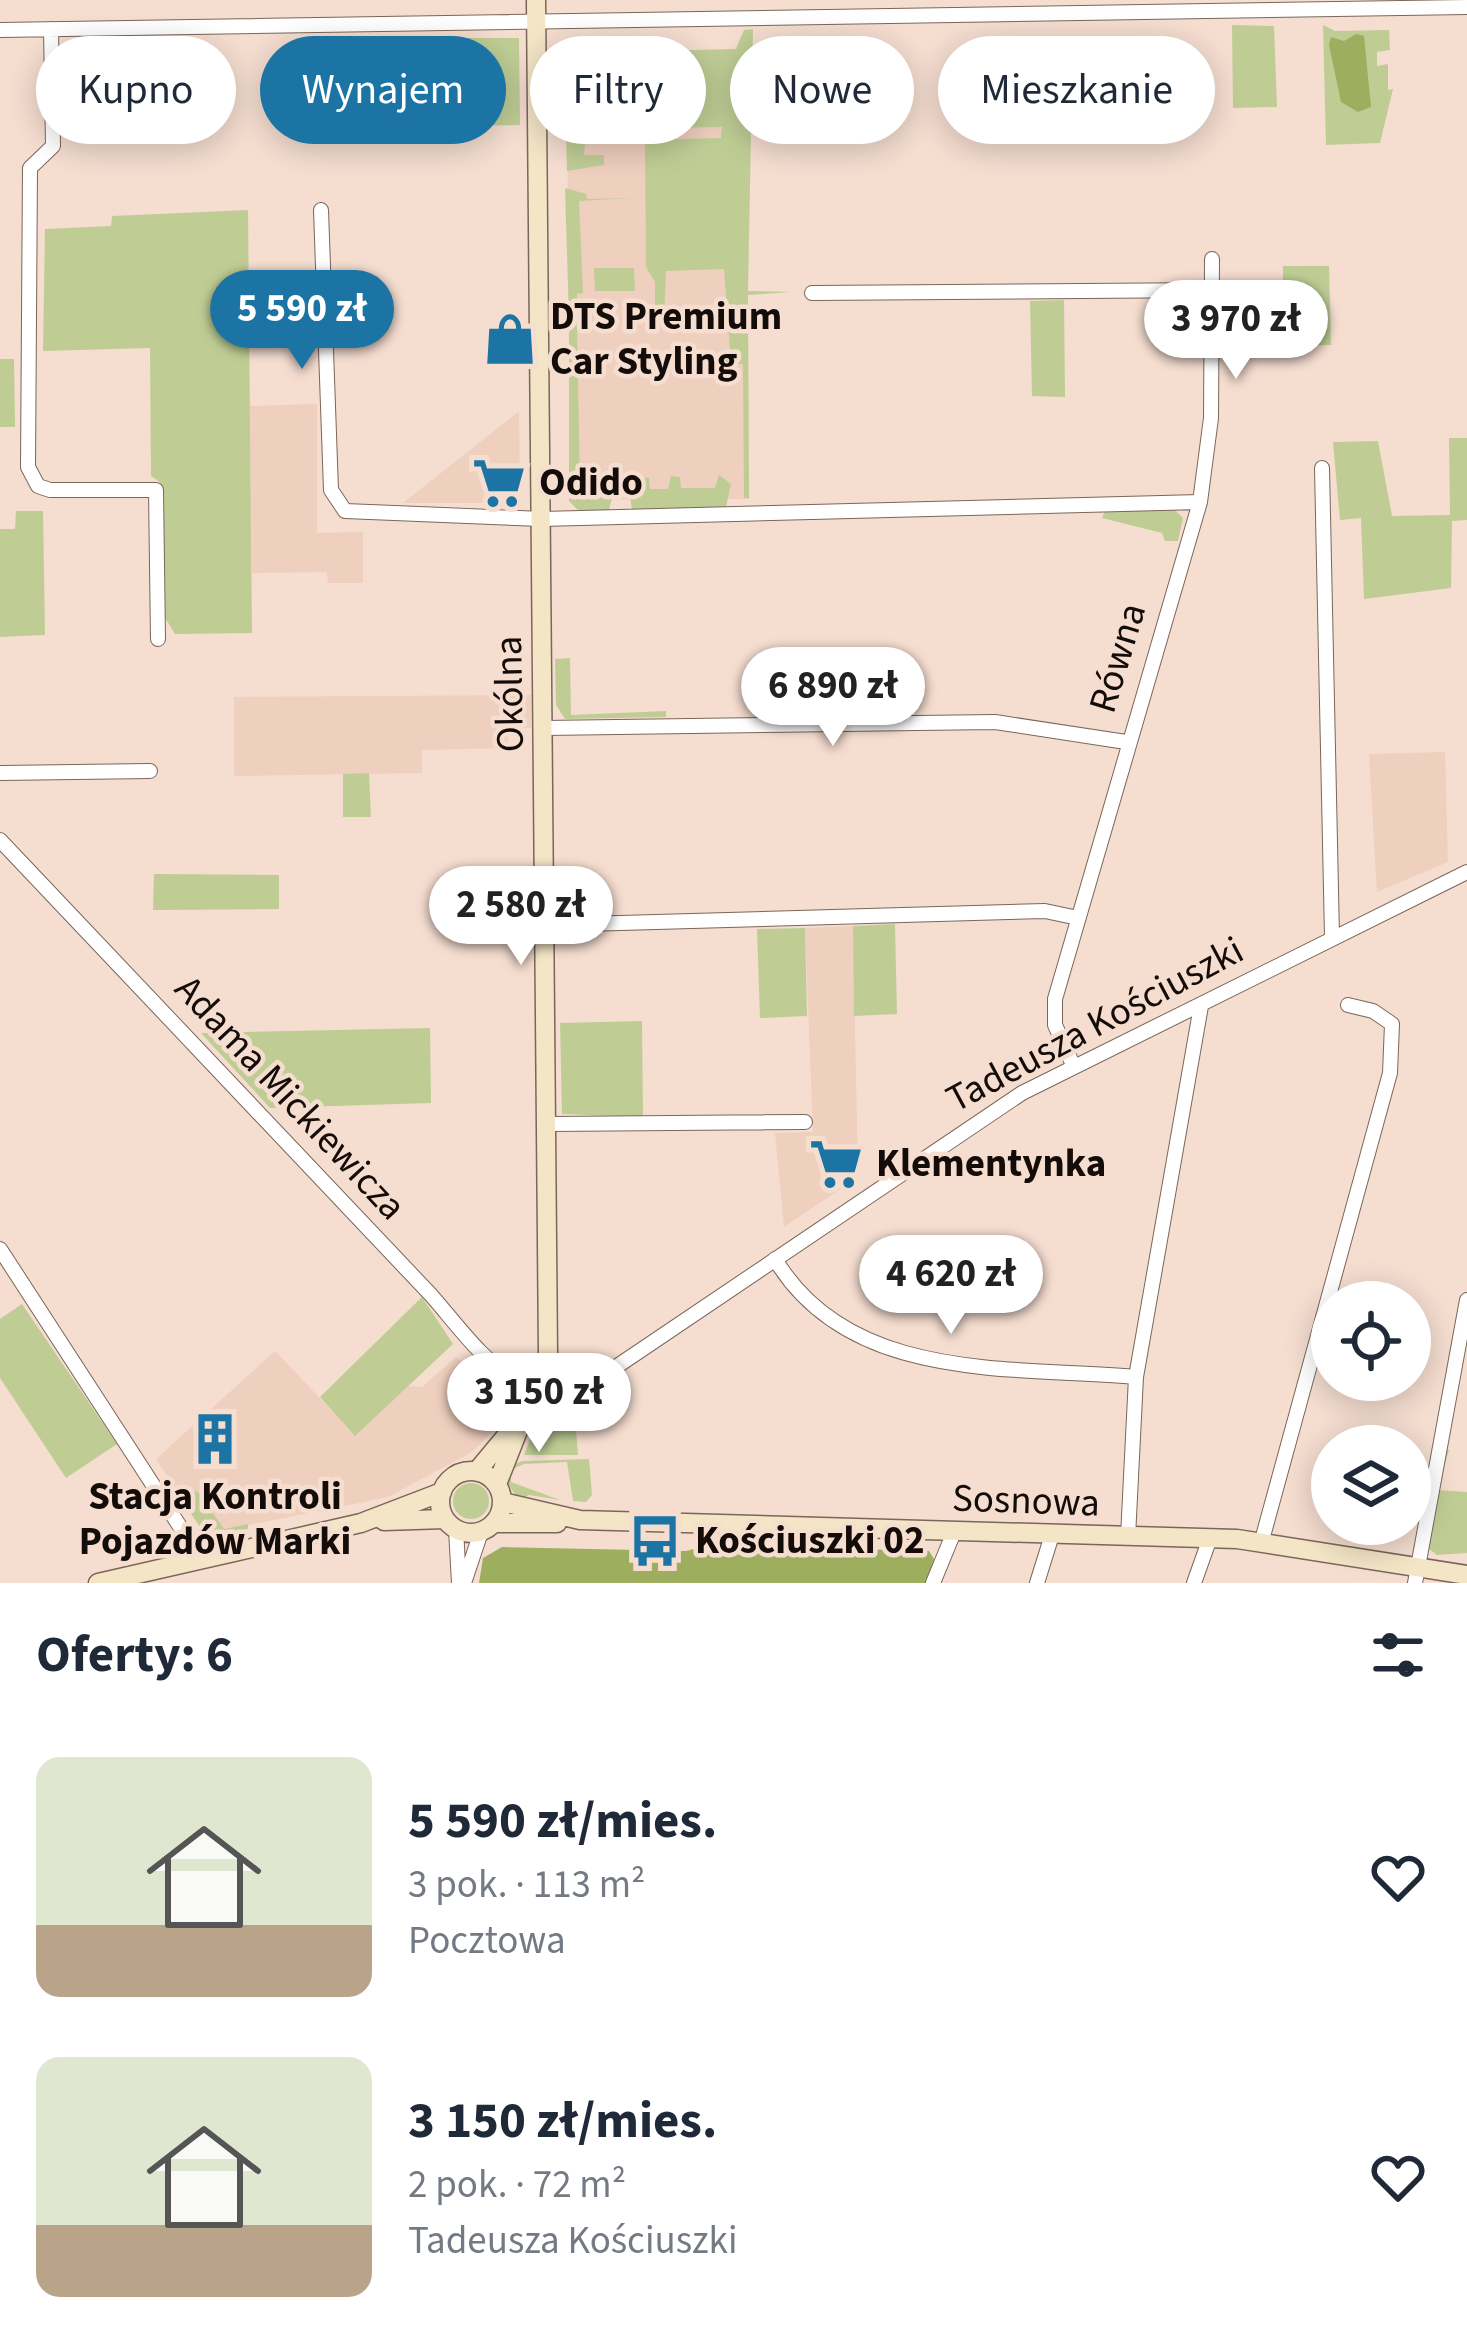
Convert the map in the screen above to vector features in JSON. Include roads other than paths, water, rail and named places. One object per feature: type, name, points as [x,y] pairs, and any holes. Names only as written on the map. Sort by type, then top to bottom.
[{"type":"street","name":"Okólna","points":[[536,0],[550,1124],[548,1355],[540,1386]]},
{"type":"street","points":[[0,31],[1467,7]]},
{"type":"street","points":[[51,29],[53,146],[30,168],[28,467],[38,486],[50,490],[156,490],[158,639]]},
{"type":"street","points":[[322,210],[331,490],[344,511],[542,519],[1200,502]]},
{"type":"street","name":"Równa","points":[[1074,1067],[1053,1011],[1126,742],[1200,502],[1211,418],[1212,259]]},
{"type":"street","points":[[812,293],[1213,290]]},
{"type":"street","points":[[1322,468],[1333,937]]},
{"type":"street","points":[[544,728],[995,722],[1126,742]]},
{"type":"street","points":[[0,773],[150,771]]},
{"type":"street","name":"Adama Mickiewicza","points":[[0,839],[430,1295],[481,1358],[502,1374],[540,1386]]},
{"type":"street","name":"Tadeusza Kościuszki","points":[[540,1386],[577,1385],[608,1373],[979,1118],[1467,872]]},
{"type":"street","points":[[548,925],[1045,911],[1078,918]]},
{"type":"street","points":[[1262,1540],[1390,1073],[1392,1024],[1373,1010],[1348,1005]]},
{"type":"street","points":[[1128,1537],[1136,1377],[1201,1006]]},
{"type":"street","points":[[550,1124],[805,1122]]},
{"type":"street","points":[[0,1249],[201,1559]]},
{"type":"street","points":[[775,1259],[834,1324],[875,1347],[930,1360],[1136,1377]]},
{"type":"street","points":[[1416,1575],[1467,1300]]},
{"type":"street","points":[[462,1583],[540,1386]]},
{"type":"street","points":[[98,1583],[362,1523],[442,1492],[455,1475],[477,1471],[530,1406]]},
{"type":"street","points":[[477,1471],[500,1493]]},
{"type":"street","points":[[442,1492],[462,1583]]},
{"type":"street","name":"Sosnowa","points":[[500,1493],[580,1520]]},
{"type":"street","name":"Sosnowa","points":[[488,1527],[580,1520],[1262,1540],[1416,1575],[1467,1575]]},
{"type":"street","points":[[362,1523],[488,1527]]},
{"type":"street","points":[[933,1583],[954,1532]]},
{"type":"street","points":[[1037,1583],[1052,1535]]},
{"type":"street","points":[[1194,1583],[1210,1538]]},
{"type":"place","name":"DTS Premium Car Styling","points":[[510,339]]},
{"type":"place","name":"Odido","points":[[499,483]]},
{"type":"place","name":"Klementynka","points":[[836,1164]]},
{"type":"place","name":"Stacja Kontroli Pojazdów Marki","points":[[215,1439]]},
{"type":"place","name":"Kościuszki 02","points":[[655,1541]]}]
